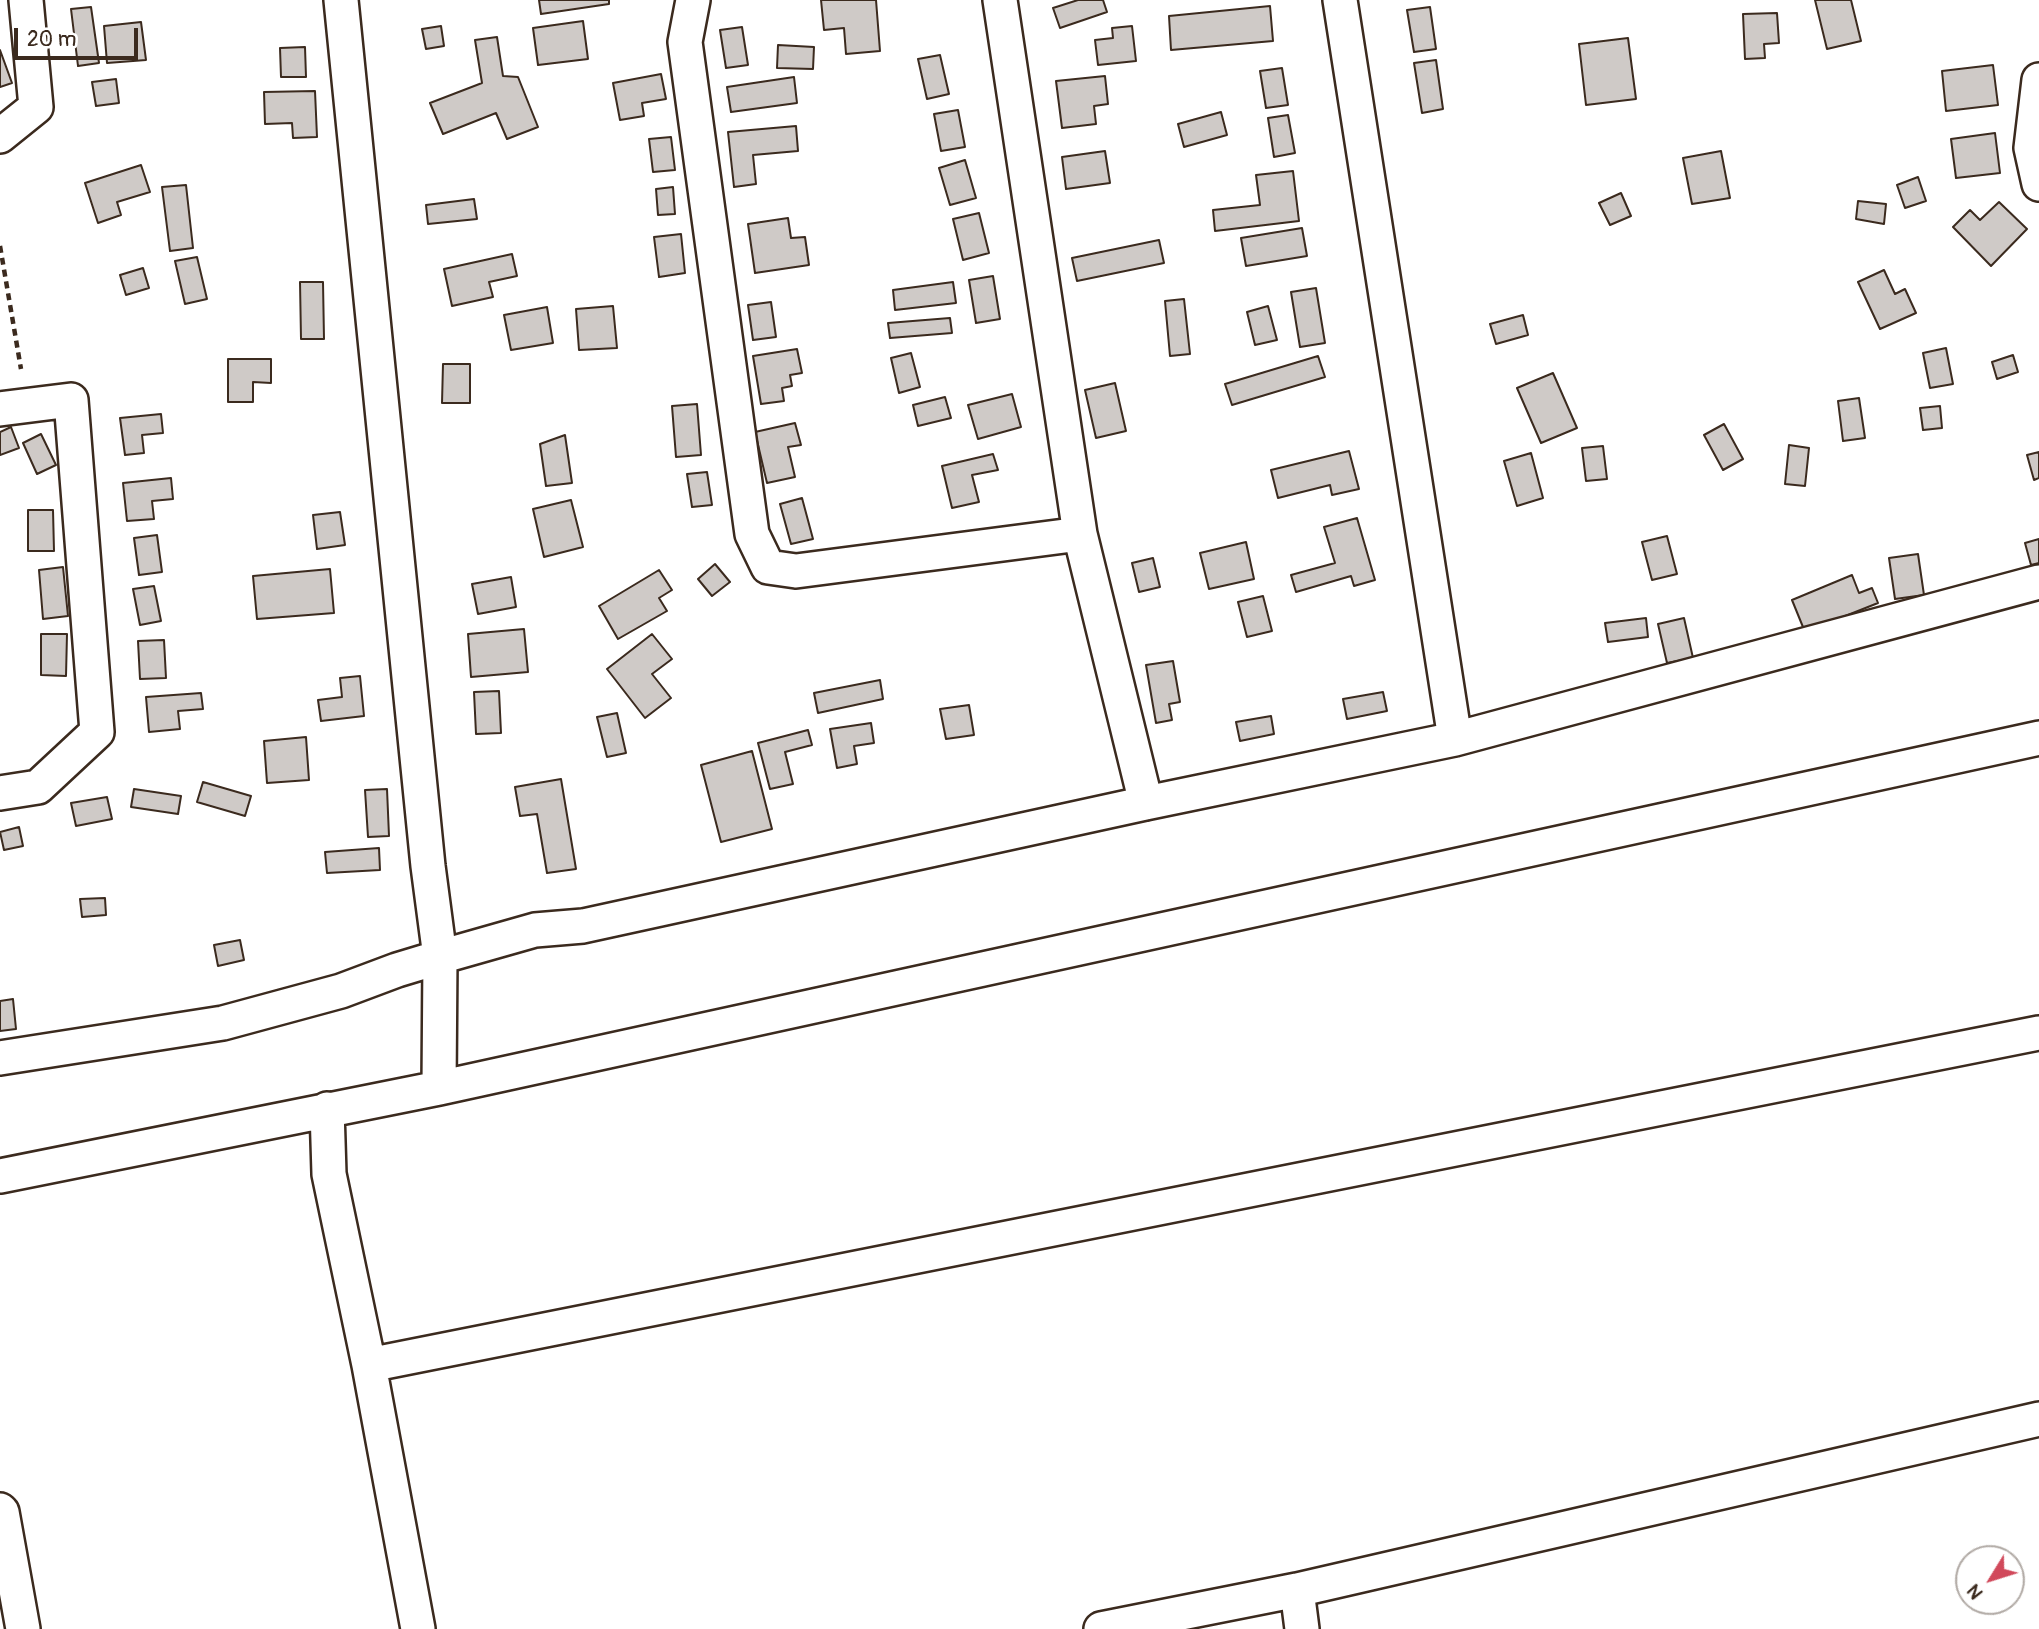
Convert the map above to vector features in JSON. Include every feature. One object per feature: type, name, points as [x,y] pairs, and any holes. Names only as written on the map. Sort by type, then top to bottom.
[{"type":"street","points":[[0,136],[36,107],[26,0]]},
{"type":"street","points":[[341,0],[428,866],[440,957],[439,1088]]},
{"type":"street","points":[[693,0],[685,42],[752,534],[768,567],[796,571],[1080,534]]},
{"type":"street","points":[[1000,0],[1080,534],[1146,803]]},
{"type":"street","points":[[1340,0],[1455,739]]},
{"type":"street","points":[[2039,80],[2031,148],[2039,184]]},
{"type":"street","points":[[0,793],[38,787],[97,732],[71,400],[14,407]]},
{"type":"street","points":[[0,1058],[223,1023],[341,991],[397,970],[535,930],[583,926],[1146,803],[1455,739],[2039,582]]},
{"type":"street","points":[[0,1176],[439,1088],[2039,738]]},
{"type":"street","points":[[369,1365],[2039,1033]]},
{"type":"street","points":[[327,1109],[329,1174],[369,1365],[418,1629]]},
{"type":"street","points":[[1101,1629],[1297,1590],[2039,1419]]},
{"type":"street","points":[[0,1510],[23,1629]]},
{"type":"street","points":[[1297,1590],[1302,1629]]},
{"type":"path","points":[[0,246],[14,407]]},
{"type":"building","points":[[539,0],[609,0],[609,4],[541,14]]},
{"type":"building","points":[[821,0],[876,0],[880,51],[846,54],[844,28],[824,30]]},
{"type":"building","points":[[1078,0],[1103,0],[1107,12],[1060,28],[1053,8]]},
{"type":"building","points":[[1815,0],[1851,0],[1861,41],[1827,49]]},
{"type":"building","points":[[1270,6],[1273,41],[1171,50],[1169,16]]},
{"type":"building","points":[[91,7],[99,63],[78,66],[71,9]]},
{"type":"building","points":[[1430,7],[1436,49],[1414,52],[1407,10]]},
{"type":"building","points":[[1777,13],[1779,43],[1764,44],[1765,58],[1745,59],[1743,14]]},
{"type":"building","points":[[583,21],[588,59],[538,65],[533,28]]},
{"type":"building","points":[[141,22],[146,60],[107,63],[104,26]]},
{"type":"building","points":[[441,26],[444,46],[426,49],[422,29]]},
{"type":"building","points":[[1132,26],[1136,61],[1098,65],[1095,40],[1113,38],[1112,28]]},
{"type":"building","points":[[742,27],[748,65],[726,68],[720,30]]},
{"type":"building","points":[[497,37],[503,76],[518,77],[538,127],[507,139],[496,113],[443,134],[430,103],[482,83],[475,40]]},
{"type":"building","points":[[1628,38],[1636,99],[1586,105],[1579,44]]},
{"type":"building","points":[[778,45],[814,47],[813,69],[777,68]]},
{"type":"building","points":[[305,47],[306,77],[281,77],[280,48]]},
{"type":"building","points":[[0,50],[12,83],[0,87]]},
{"type":"building","points":[[940,55],[949,94],[927,99],[918,59]]},
{"type":"building","points":[[1436,60],[1443,109],[1422,113],[1414,63]]},
{"type":"building","points":[[1993,65],[1998,105],[1946,111],[1942,71]]},
{"type":"building","points":[[1282,68],[1288,105],[1266,108],[1260,71]]},
{"type":"building","points":[[661,74],[666,99],[642,103],[644,116],[620,120],[613,83]]},
{"type":"building","points":[[1105,76],[1108,104],[1094,106],[1096,124],[1062,128],[1056,81]]},
{"type":"building","points":[[794,77],[797,103],[731,112],[727,87]]},
{"type":"building","points":[[116,79],[119,103],[96,106],[92,82]]},
{"type":"building","points":[[315,91],[317,137],[293,138],[292,123],[265,124],[264,92]]},
{"type":"building","points":[[958,110],[965,147],[941,151],[934,114]]},
{"type":"building","points":[[1221,112],[1227,135],[1184,147],[1178,124]]},
{"type":"building","points":[[1288,115],[1295,153],[1274,157],[1268,118]]},
{"type":"building","points":[[796,126],[798,151],[753,155],[756,184],[734,187],[728,132]]},
{"type":"building","points":[[1995,133],[2000,173],[1956,178],[1951,139]]},
{"type":"building","points":[[671,137],[675,170],[653,172],[649,139]]},
{"type":"building","points":[[1105,151],[1110,183],[1066,189],[1062,157]]},
{"type":"building","points":[[1721,151],[1730,198],[1692,204],[1683,158]]},
{"type":"building","points":[[965,160],[976,198],[950,205],[939,168]]},
{"type":"building","points":[[141,165],[150,192],[117,202],[121,215],[98,223],[85,183]]},
{"type":"building","points":[[1293,171],[1299,221],[1215,231],[1213,210],[1260,205],[1256,175]]},
{"type":"building","points":[[1918,177],[1926,201],[1905,208],[1897,185]]},
{"type":"building","points":[[186,185],[193,248],[170,251],[162,187]]},
{"type":"building","points":[[673,187],[675,214],[658,215],[656,189]]},
{"type":"building","points":[[1621,193],[1631,216],[1610,225],[1599,203]]},
{"type":"building","points":[[474,199],[477,219],[428,224],[426,205]]},
{"type":"building","points":[[1858,201],[1886,204],[1884,224],[1856,219]]},
{"type":"building","points":[[1999,202],[2027,229],[1991,266],[1953,227],[1970,210],[1980,220]]},
{"type":"building","points":[[979,213],[989,253],[963,260],[953,219]]},
{"type":"building","points":[[788,218],[791,238],[805,237],[809,265],[755,273],[748,224]]},
{"type":"building","points":[[1302,228],[1307,256],[1246,266],[1241,238]]},
{"type":"building","points":[[681,234],[685,273],[659,277],[654,237]]},
{"type":"building","points":[[1159,240],[1164,263],[1077,281],[1072,258]]},
{"type":"building","points":[[512,254],[517,276],[489,282],[493,297],[452,306],[444,269]]},
{"type":"building","points":[[197,257],[207,299],[185,304],[175,261]]},
{"type":"building","points":[[143,268],[149,288],[126,295],[120,275]]},
{"type":"building","points":[[1884,270],[1895,294],[1905,289],[1916,313],[1880,329],[1858,282]]},
{"type":"building","points":[[993,276],[1000,319],[976,323],[969,280]]},
{"type":"building","points":[[300,282],[323,282],[324,339],[301,339]]},
{"type":"building","points":[[953,282],[956,303],[895,310],[893,290]]},
{"type":"building","points":[[1316,288],[1325,343],[1300,347],[1291,292]]},
{"type":"building","points":[[1184,299],[1190,354],[1170,356],[1165,301]]},
{"type":"building","points":[[771,302],[776,337],[753,340],[748,305]]},
{"type":"building","points":[[613,306],[617,348],[579,350],[576,309]]},
{"type":"building","points":[[1268,306],[1277,340],[1255,345],[1247,312]]},
{"type":"building","points":[[547,307],[553,343],[511,350],[504,315]]},
{"type":"building","points":[[1523,315],[1528,335],[1496,344],[1490,324]]},
{"type":"building","points":[[950,318],[952,333],[890,338],[888,323]]},
{"type":"building","points":[[1946,348],[1953,384],[1930,388],[1923,353]]},
{"type":"building","points":[[797,349],[802,373],[790,375],[792,386],[782,388],[784,401],[761,404],[753,356]]},
{"type":"building","points":[[911,353],[920,387],[899,393],[891,358]]},
{"type":"building","points":[[2013,355],[2018,372],[1997,379],[1992,362]]},
{"type":"building","points":[[1318,356],[1325,377],[1232,405],[1225,384]]},
{"type":"building","points":[[228,359],[271,359],[271,383],[253,382],[253,402],[228,402]]},
{"type":"building","points":[[443,364],[470,364],[470,403],[442,403]]},
{"type":"building","points":[[1553,373],[1577,428],[1541,443],[1517,388]]},
{"type":"building","points":[[1115,383],[1126,431],[1096,438],[1085,390]]},
{"type":"building","points":[[1012,394],[1021,427],[978,439],[968,405]]},
{"type":"building","points":[[945,397],[951,418],[918,426],[913,405]]},
{"type":"building","points":[[1859,398],[1865,438],[1843,441],[1838,401]]},
{"type":"building","points":[[697,404],[701,455],[676,457],[672,406]]},
{"type":"building","points":[[1940,406],[1942,428],[1923,430],[1920,408]]},
{"type":"building","points":[[161,414],[163,433],[142,435],[144,453],[125,455],[120,418]]},
{"type":"building","points":[[795,423],[801,445],[788,447],[795,477],[767,483],[755,432]]},
{"type":"building","points":[[1724,424],[1743,459],[1723,470],[1704,435]]},
{"type":"building","points":[[11,427],[19,448],[0,455],[0,432]]},
{"type":"building","points":[[41,434],[56,465],[37,474],[23,443]]},
{"type":"building","points":[[565,435],[572,483],[546,486],[540,444]]},
{"type":"building","points":[[1789,445],[1809,448],[1805,486],[1785,484]]},
{"type":"building","points":[[1603,446],[1607,479],[1586,481],[1582,448]]},
{"type":"building","points":[[1349,451],[1359,489],[1332,495],[1330,485],[1278,498],[1271,470]]},
{"type":"building","points":[[2039,452],[2039,478],[2034,480],[2027,455]]},
{"type":"building","points":[[1531,453],[1543,498],[1517,506],[1504,461]]},
{"type":"building","points":[[993,454],[998,470],[972,475],[979,502],[952,508],[942,466]]},
{"type":"building","points":[[707,472],[712,505],[692,507],[687,474]]},
{"type":"building","points":[[171,478],[173,499],[152,501],[154,519],[127,521],[123,483]]},
{"type":"building","points":[[802,498],[813,539],[791,544],[780,504]]},
{"type":"building","points":[[571,500],[583,547],[544,557],[533,509]]},
{"type":"building","points":[[28,510],[53,510],[54,551],[28,551]]},
{"type":"building","points":[[340,512],[345,545],[317,549],[313,515]]},
{"type":"building","points":[[1357,518],[1375,580],[1354,586],[1351,576],[1296,592],[1291,575],[1335,563],[1324,527]]},
{"type":"building","points":[[157,535],[162,572],[139,575],[134,538]]},
{"type":"building","points":[[1667,536],[1677,574],[1652,580],[1642,542]]},
{"type":"building","points":[[2039,539],[2039,563],[2031,565],[2025,543]]},
{"type":"building","points":[[1246,542],[1254,579],[1209,589],[1200,553]]},
{"type":"building","points":[[1918,554],[1924,595],[1895,599],[1889,558]]},
{"type":"building","points":[[1153,558],[1160,587],[1139,592],[1132,563]]},
{"type":"building","points":[[715,564],[730,582],[712,596],[698,579]]},
{"type":"building","points":[[63,567],[68,616],[43,619],[39,570]]},
{"type":"building","points":[[330,569],[334,613],[257,619],[253,576]]},
{"type":"building","points":[[659,570],[672,590],[659,598],[667,611],[618,639],[599,606]]},
{"type":"building","points":[[1852,575],[1859,593],[1872,588],[1878,603],[1805,632],[1792,600]]},
{"type":"building","points":[[511,577],[516,607],[478,614],[472,584]]},
{"type":"building","points":[[154,586],[161,621],[140,625],[133,589]]},
{"type":"building","points":[[1263,596],[1272,631],[1247,637],[1238,602]]},
{"type":"building","points":[[1646,618],[1648,637],[1608,642],[1605,623]]},
{"type":"building","points":[[1684,618],[1693,658],[1667,663],[1658,624]]},
{"type":"building","points":[[524,629],[528,672],[471,677],[468,634]]},
{"type":"building","points":[[41,634],[67,634],[66,676],[41,675]]},
{"type":"building","points":[[652,634],[672,659],[652,674],[671,698],[645,718],[607,669]]},
{"type":"building","points":[[164,640],[166,678],[140,679],[138,641]]},
{"type":"building","points":[[1173,661],[1180,702],[1169,704],[1172,720],[1156,723],[1146,665]]},
{"type":"building","points":[[360,676],[364,716],[321,721],[318,700],[342,697],[340,678]]},
{"type":"building","points":[[880,680],[883,699],[818,713],[814,693]]},
{"type":"building","points":[[499,691],[501,733],[476,734],[474,692]]},
{"type":"building","points":[[1383,692],[1387,711],[1347,719],[1343,699]]},
{"type":"building","points":[[201,693],[203,709],[178,711],[180,729],[149,732],[146,697]]},
{"type":"building","points":[[969,705],[974,735],[946,739],[940,709]]},
{"type":"building","points":[[617,713],[626,753],[607,757],[597,717]]},
{"type":"building","points":[[1271,716],[1274,734],[1240,741],[1236,722]]},
{"type":"building","points":[[871,723],[874,743],[854,746],[857,764],[837,768],[830,729]]},
{"type":"building","points":[[808,730],[812,745],[785,752],[793,784],[770,789],[758,743]]},
{"type":"building","points":[[306,737],[309,780],[267,783],[264,741]]},
{"type":"building","points":[[752,751],[772,829],[721,842],[701,765]]},
{"type":"building","points":[[561,779],[576,869],[547,873],[537,814],[520,816],[515,787]]},
{"type":"building","points":[[203,782],[251,796],[245,816],[197,802]]},
{"type":"building","points":[[134,789],[181,796],[178,814],[131,807]]},
{"type":"building","points":[[387,789],[389,836],[368,837],[365,790]]},
{"type":"building","points":[[107,797],[112,819],[76,826],[71,803]]},
{"type":"building","points":[[19,827],[23,846],[4,850],[0,832]]},
{"type":"building","points":[[379,848],[380,870],[327,873],[325,852]]},
{"type":"building","points":[[105,898],[106,915],[82,917],[80,899]]},
{"type":"building","points":[[240,940],[244,960],[218,966],[214,945]]},
{"type":"building","points":[[13,999],[16,1029],[0,1031],[0,1001]]}]
